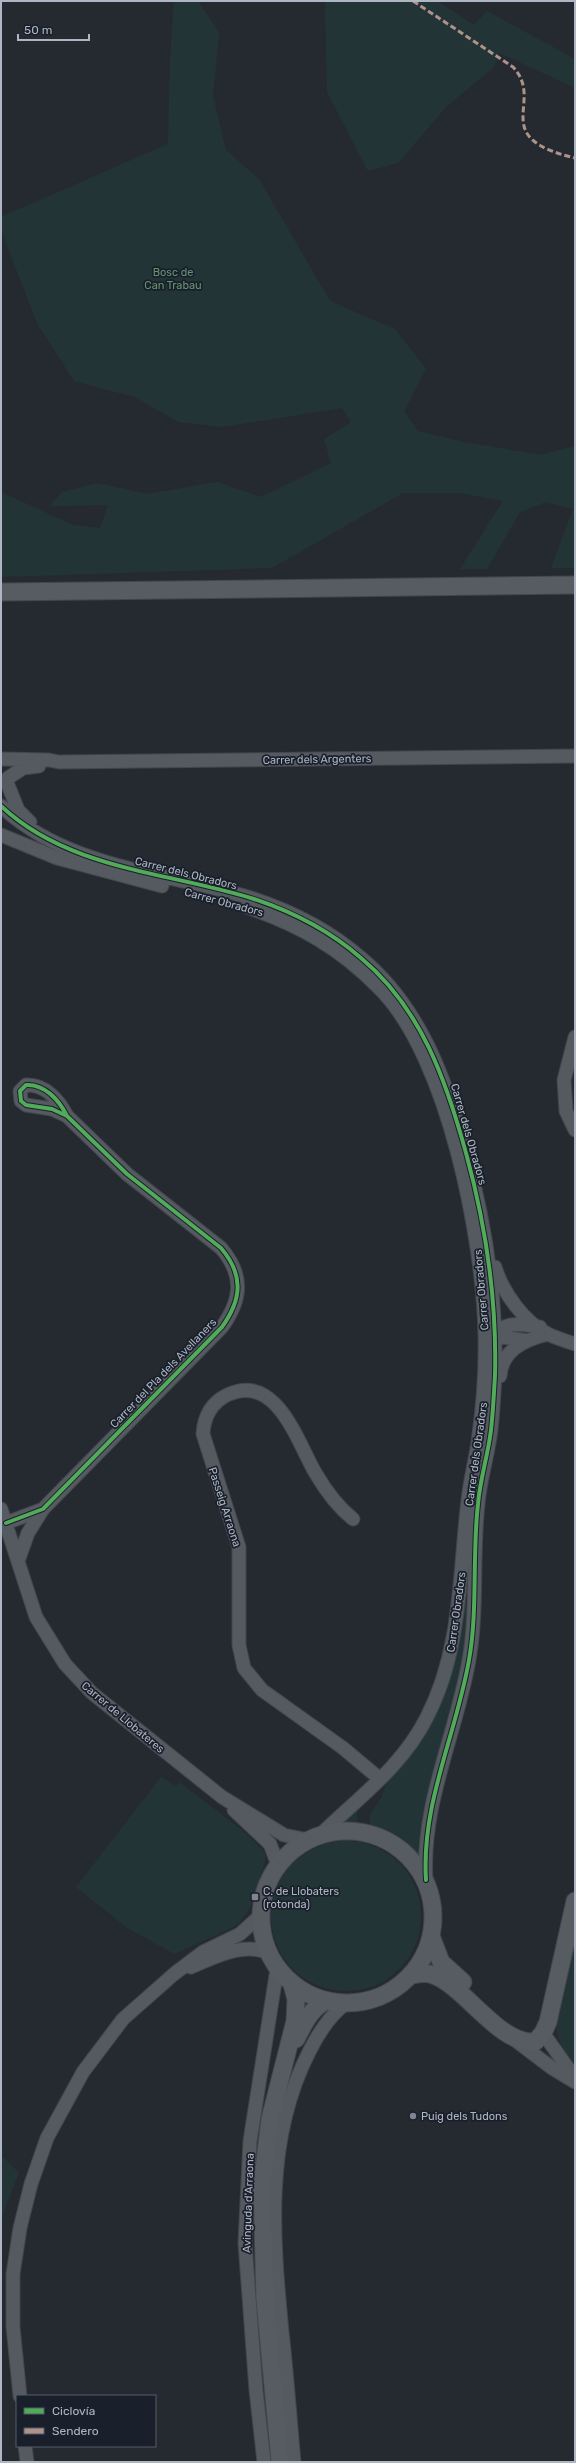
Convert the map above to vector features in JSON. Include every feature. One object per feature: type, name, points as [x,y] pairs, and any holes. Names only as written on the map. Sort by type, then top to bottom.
[{"type":"main road","points":[[1,592],[575,585]]},
{"type":"main road","points":[[347,1831],[361,1832],[386,1840],[411,1860],[426,1880],[433,1910],[431,1936],[420,1966],[387,1994],[372,2001],[348,2003],[326,2001],[305,1993],[292,1984],[277,1969],[268,1953],[263,1938],[261,1915],[266,1889],[278,1865],[289,1853],[313,1838],[347,1831]]},
{"type":"main road","points":[[411,1975],[425,1973],[441,1979],[515,2040],[535,2042],[543,2033],[548,2022],[575,1901]]},
{"type":"main road","points":[[431,1936],[435,1953],[446,1968],[520,2030],[530,2033],[543,2033]]},
{"type":"main road","points":[[287,2055],[296,2008],[295,1991],[292,1984]]},
{"type":"main road","points":[[287,2055],[309,2015],[318,2005],[326,2001]]},
{"type":"main road","name":"Avinguda d'Arraona","points":[[280,2462],[265,2300],[262,2186],[270,2119],[287,2055]]},
{"type":"street","name":"Carrer dels Argenters","points":[[1,760],[49,760],[59,762],[575,756]]},
{"type":"street","name":"Carrer dels Argenters","points":[[8,781],[24,768],[49,766],[59,762]]},
{"type":"street","name":"Carrer dels Obradors","points":[[1,766],[18,810],[34,826],[38,835]]},
{"type":"street","points":[[1,798],[8,781]]},
{"type":"street","name":"Carrer dels Obradors","points":[[1,806],[24,826],[38,835],[61,846],[134,875]]},
{"type":"street","name":"Carrer dels Obradors","points":[[2,836],[56,858],[247,897],[288,912],[312,924],[330,934],[372,968],[393,990],[418,1025],[440,1068],[455,1114],[476,1191],[487,1240],[492,1280],[495,1332],[491,1430],[473,1502],[472,1643],[466,1677],[435,1791],[426,1839],[426,1880]]},
{"type":"street","name":"Carrer Obradors","points":[[134,875],[284,920],[308,932],[331,947],[381,989],[400,1015],[426,1060],[456,1151],[468,1200],[479,1260],[485,1335],[480,1427],[473,1502],[455,1632],[445,1676],[427,1717],[403,1757],[380,1780],[313,1838]]},
{"type":"street","name":"Carrer dels Obradors","points":[[217,899],[227,897],[237,900],[247,897]]},
{"type":"street","name":"Carrer dels Obradors","points":[[247,897],[249,902],[262,907],[261,912]]},
{"type":"street","points":[[284,920],[294,920],[306,926],[312,924]]},
{"type":"street","name":"Carrer dels Obradors","points":[[312,924],[314,930],[326,938],[331,947],[345,951],[362,966],[372,968]]},
{"type":"street","name":"Carrer dels Obradors","points":[[382,978],[383,986],[416,1029],[426,1060],[454,1127],[470,1184],[476,1191]]},
{"type":"street","points":[[575,1037],[564,1080],[566,1111],[575,1130]]},
{"type":"street","name":"Carrer del Pla dels Avellaners","points":[[6,1523],[43,1509],[222,1327],[236,1304],[239,1291],[230,1259],[221,1248],[127,1174],[67,1116]]},
{"type":"street","points":[[487,1240],[499,1280],[512,1303],[544,1331]]},
{"type":"street","points":[[479,1260],[485,1269],[489,1321],[495,1332],[498,1336],[527,1341]]},
{"type":"street","points":[[480,1427],[485,1414],[489,1339],[495,1332],[502,1327],[517,1324],[544,1331],[575,1344]]},
{"type":"street","points":[[493,1406],[501,1365],[513,1347],[544,1331]]},
{"type":"street","name":"Passeig Arraona","points":[[352,1519],[323,1484],[286,1415],[269,1398],[246,1391],[231,1393],[220,1399],[210,1409],[204,1423],[203,1434],[239,1547],[239,1646],[244,1668],[262,1690],[343,1748],[380,1780]]},
{"type":"street","name":"Carrer de Llobateres","points":[[1,1509],[43,1632],[76,1677],[92,1693],[222,1797],[284,1835],[313,1838]]},
{"type":"street","points":[[18,1561],[28,1533],[43,1509]]},
{"type":"street","name":"Carrer de Llobateres","points":[[222,1797],[270,1844],[278,1865]]},
{"type":"street","points":[[20,2395],[13,2327],[13,2274],[20,2228],[31,2184],[48,2138],[83,2072],[123,2020],[174,1974],[203,1952],[240,1934],[261,1915]]},
{"type":"street","points":[[174,1974],[239,1950],[257,1949],[268,1953]]},
{"type":"street","name":"Avinguda d'Arraona","points":[[264,2462],[256,2390],[245,2244],[250,2141],[277,1969]]},
{"type":"street","points":[[294,2462],[277,2273],[275,2213],[276,2166],[288,2100],[302,2066],[324,2026],[335,2012],[348,2003]]},
{"type":"street","points":[[543,2033],[575,2078]]},
{"type":"street","points":[[515,2040],[552,2068],[575,2082]]},
{"type":"green space","name":"Bosc de Can Trabau","points":[[174,1],[198,1],[219,33],[213,96],[226,150],[259,179],[330,301],[395,329],[426,369],[404,411],[418,431],[464,442],[540,455],[575,446],[575,568],[551,568],[573,509],[546,502],[520,512],[487,569],[460,569],[503,501],[460,493],[403,493],[272,568],[1,577],[1,492],[73,525],[100,528],[108,505],[50,506],[62,492],[98,483],[147,494],[217,482],[261,497],[331,463],[324,439],[351,422],[342,408],[222,427],[179,422],[134,397],[74,381],[37,323],[1,230],[1,217],[168,144],[170,59]]},
{"type":"green space","points":[[325,1],[437,1],[474,25],[487,11],[575,59],[575,88],[500,53],[493,68],[447,106],[398,163],[368,171],[327,92]]},
{"type":"green space","points":[[466,1602],[469,1608],[466,1647],[460,1681],[432,1776],[419,1860],[396,1839],[370,1826],[370,1815],[381,1798],[388,1779],[409,1755]]},
{"type":"green space","points":[[161,1777],[176,1786],[179,1782],[246,1833],[265,1853],[265,1862],[250,1908],[239,1923],[230,1929],[174,1954],[126,1927],[76,1887]]},
{"type":"green space","points":[[376,1790],[357,1811],[357,1825],[340,1824]]},
{"type":"green space","points":[[353,1841],[375,1846],[388,1853],[404,1868],[416,1887],[420,1901],[420,1931],[416,1945],[409,1958],[394,1974],[375,1986],[361,1990],[339,1991],[317,1986],[304,1979],[283,1958],[276,1945],[272,1931],[271,1909],[276,1887],[283,1874],[304,1853],[317,1846],[331,1842]]},
{"type":"green space","points":[[575,1932],[575,2064],[564,2051],[558,2035],[556,2018],[557,2001],[561,1982]]},
{"type":"green space","points":[[1,2155],[19,2173],[1,2218]]},
{"type":"marked path","points":[[413,1],[513,67],[521,80],[524,93],[523,118],[525,129],[532,140],[548,149],[575,158]]},
{"type":"cycle path","points":[[1,806],[28,827],[57,844],[121,866],[254,899],[297,916],[324,931],[337,939],[361,958],[382,978],[400,999],[415,1022],[440,1072],[450,1099],[466,1153],[484,1235],[492,1291],[495,1375],[491,1430],[480,1485],[476,1524],[472,1641],[463,1688],[434,1797],[426,1852],[426,1880]]},
{"type":"cycle path","points":[[6,1523],[43,1509],[222,1327],[229,1317],[237,1297],[237,1277],[234,1268],[221,1248],[127,1174],[67,1116],[52,1109],[26,1105],[21,1101],[20,1091],[26,1085],[33,1085],[45,1090],[56,1099],[67,1116]]},
{"type":"place","name":"C. de Llobaters (rotonda)","points":[[255,1897]]},
{"type":"place","name":"Puig dels Tudons","points":[[413,2116]]}]
